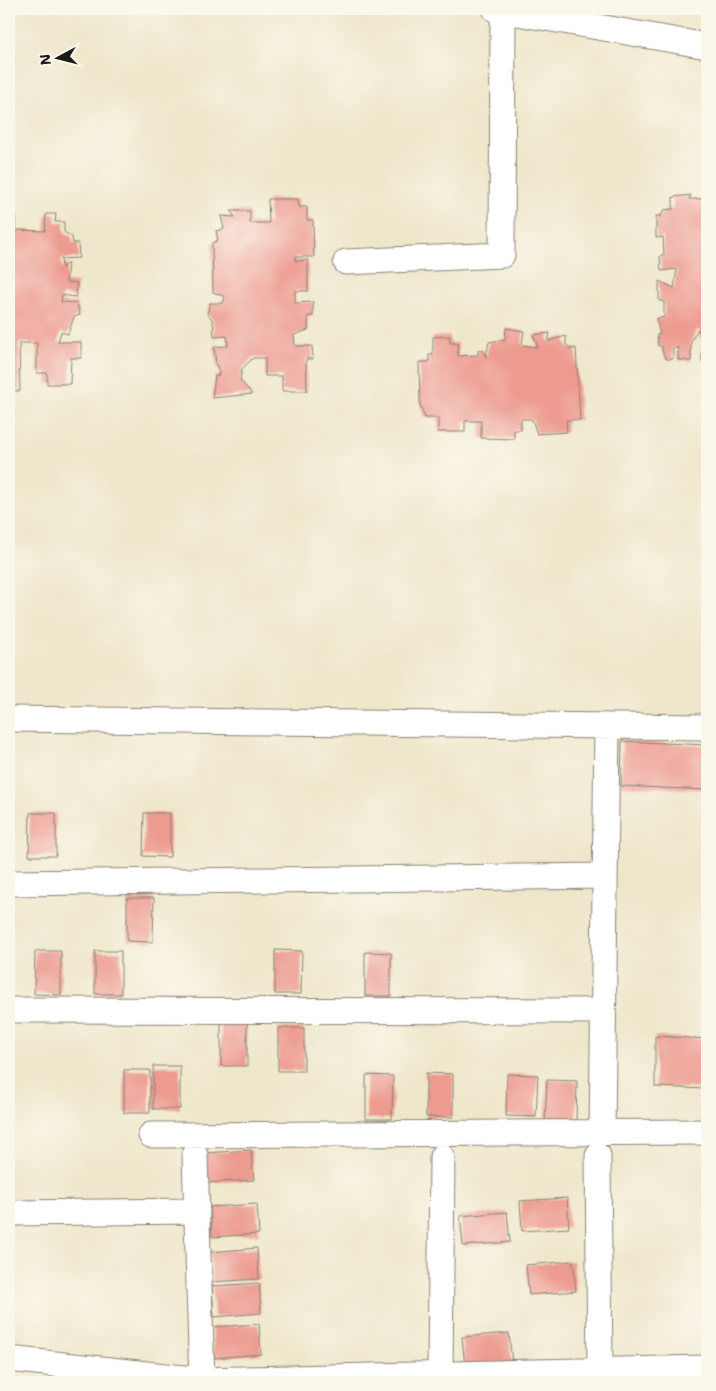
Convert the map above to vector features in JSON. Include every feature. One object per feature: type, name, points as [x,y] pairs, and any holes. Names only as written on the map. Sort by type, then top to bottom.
[{"type":"street","points":[[346,262],[502,255],[499,10],[707,46]]},
{"type":"street","points":[[9,719],[707,727]]},
{"type":"street","points":[[600,1370],[600,1144],[607,726]]},
{"type":"street","points":[[9,883],[605,876]]},
{"type":"street","points":[[9,1010],[603,1011]]},
{"type":"street","points":[[151,1135],[600,1144],[707,1132]]},
{"type":"street","points":[[195,1155],[202,1381]]},
{"type":"street","points":[[440,1374],[442,1157]]},
{"type":"street","points":[[9,1213],[197,1211]]},
{"type":"street","points":[[9,1360],[202,1381],[707,1368]]},
{"type":"building","points":[[691,195],[689,199],[707,199],[707,361],[702,361],[702,339],[698,329],[691,341],[691,361],[678,360],[678,348],[673,348],[673,359],[666,359],[662,346],[658,346],[657,335],[660,334],[656,319],[664,317],[664,301],[659,301],[659,281],[674,288],[677,269],[661,271],[660,256],[664,254],[663,237],[656,238],[656,216],[661,216],[664,210],[673,209],[673,197]]},
{"type":"building","points":[[268,199],[298,199],[299,207],[307,207],[307,220],[313,220],[314,257],[295,257],[295,261],[308,260],[308,291],[295,291],[295,303],[313,302],[313,316],[308,316],[308,330],[294,335],[295,346],[312,346],[313,359],[306,359],[307,391],[282,391],[282,376],[265,376],[265,358],[253,358],[242,369],[240,380],[252,394],[212,398],[215,376],[219,375],[214,347],[228,346],[227,336],[214,337],[213,320],[207,314],[210,303],[223,303],[225,297],[213,292],[212,243],[218,240],[216,231],[224,229],[221,216],[235,217],[231,211],[250,211],[250,223],[269,223]]},
{"type":"building","points":[[9,214],[16,214],[15,230],[45,231],[46,214],[56,214],[55,222],[64,222],[64,232],[72,237],[73,243],[78,243],[79,258],[61,259],[62,268],[68,263],[66,282],[77,283],[76,297],[62,295],[61,302],[77,303],[80,315],[74,317],[68,334],[61,332],[58,342],[81,342],[81,358],[71,358],[70,384],[47,384],[47,373],[37,373],[37,343],[19,343],[20,391],[9,391]]},
{"type":"building","points":[[506,328],[524,331],[522,345],[538,347],[533,335],[550,333],[548,341],[566,336],[566,344],[570,349],[576,348],[580,420],[566,420],[567,432],[537,434],[532,419],[521,419],[521,430],[514,430],[514,439],[481,438],[481,421],[465,421],[465,432],[438,432],[438,418],[425,418],[420,405],[419,362],[429,362],[429,355],[433,355],[433,337],[450,336],[450,343],[458,343],[458,356],[478,355],[478,350],[483,350],[486,357],[489,342],[505,339]]},
{"type":"building","points":[[622,741],[707,745],[707,790],[621,786]]},
{"type":"building","points":[[30,813],[56,813],[56,856],[29,856]]},
{"type":"building","points":[[144,813],[170,813],[170,857],[143,856]]},
{"type":"building","points":[[127,898],[154,898],[153,942],[127,941]]},
{"type":"building","points":[[275,950],[302,951],[301,994],[275,994]]},
{"type":"building","points":[[35,951],[61,951],[61,995],[34,994]]},
{"type":"building","points":[[95,951],[121,951],[121,994],[95,994]]},
{"type":"building","points":[[365,952],[391,953],[391,996],[365,996]]},
{"type":"building","points":[[221,1023],[247,1023],[247,1066],[221,1066]]},
{"type":"building","points":[[278,1028],[304,1028],[304,1071],[278,1071]]},
{"type":"building","points":[[655,1036],[707,1039],[707,1089],[655,1087]]},
{"type":"building","points":[[153,1066],[180,1066],[180,1109],[153,1109]]},
{"type":"building","points":[[124,1070],[150,1070],[150,1113],[124,1113]]},
{"type":"building","points":[[426,1073],[453,1074],[453,1117],[426,1117]]},
{"type":"building","points":[[507,1074],[538,1075],[536,1117],[506,1116]]},
{"type":"building","points":[[366,1075],[393,1076],[392,1119],[366,1119]]},
{"type":"building","points":[[547,1080],[577,1081],[576,1123],[545,1122]]},
{"type":"building","points":[[251,1150],[254,1180],[207,1183],[205,1153]]},
{"type":"building","points":[[567,1198],[569,1228],[522,1231],[520,1201]]},
{"type":"building","points":[[257,1204],[259,1234],[212,1237],[210,1207]]},
{"type":"building","points":[[507,1212],[510,1242],[463,1246],[460,1216]]},
{"type":"building","points":[[257,1248],[259,1279],[212,1282],[210,1252]]},
{"type":"building","points":[[573,1261],[576,1291],[529,1295],[526,1265]]},
{"type":"building","points":[[259,1283],[261,1313],[214,1317],[212,1286]]},
{"type":"building","points":[[259,1324],[261,1354],[214,1358],[212,1327]]},
{"type":"building","points":[[509,1333],[512,1364],[465,1367],[462,1337]]}]
